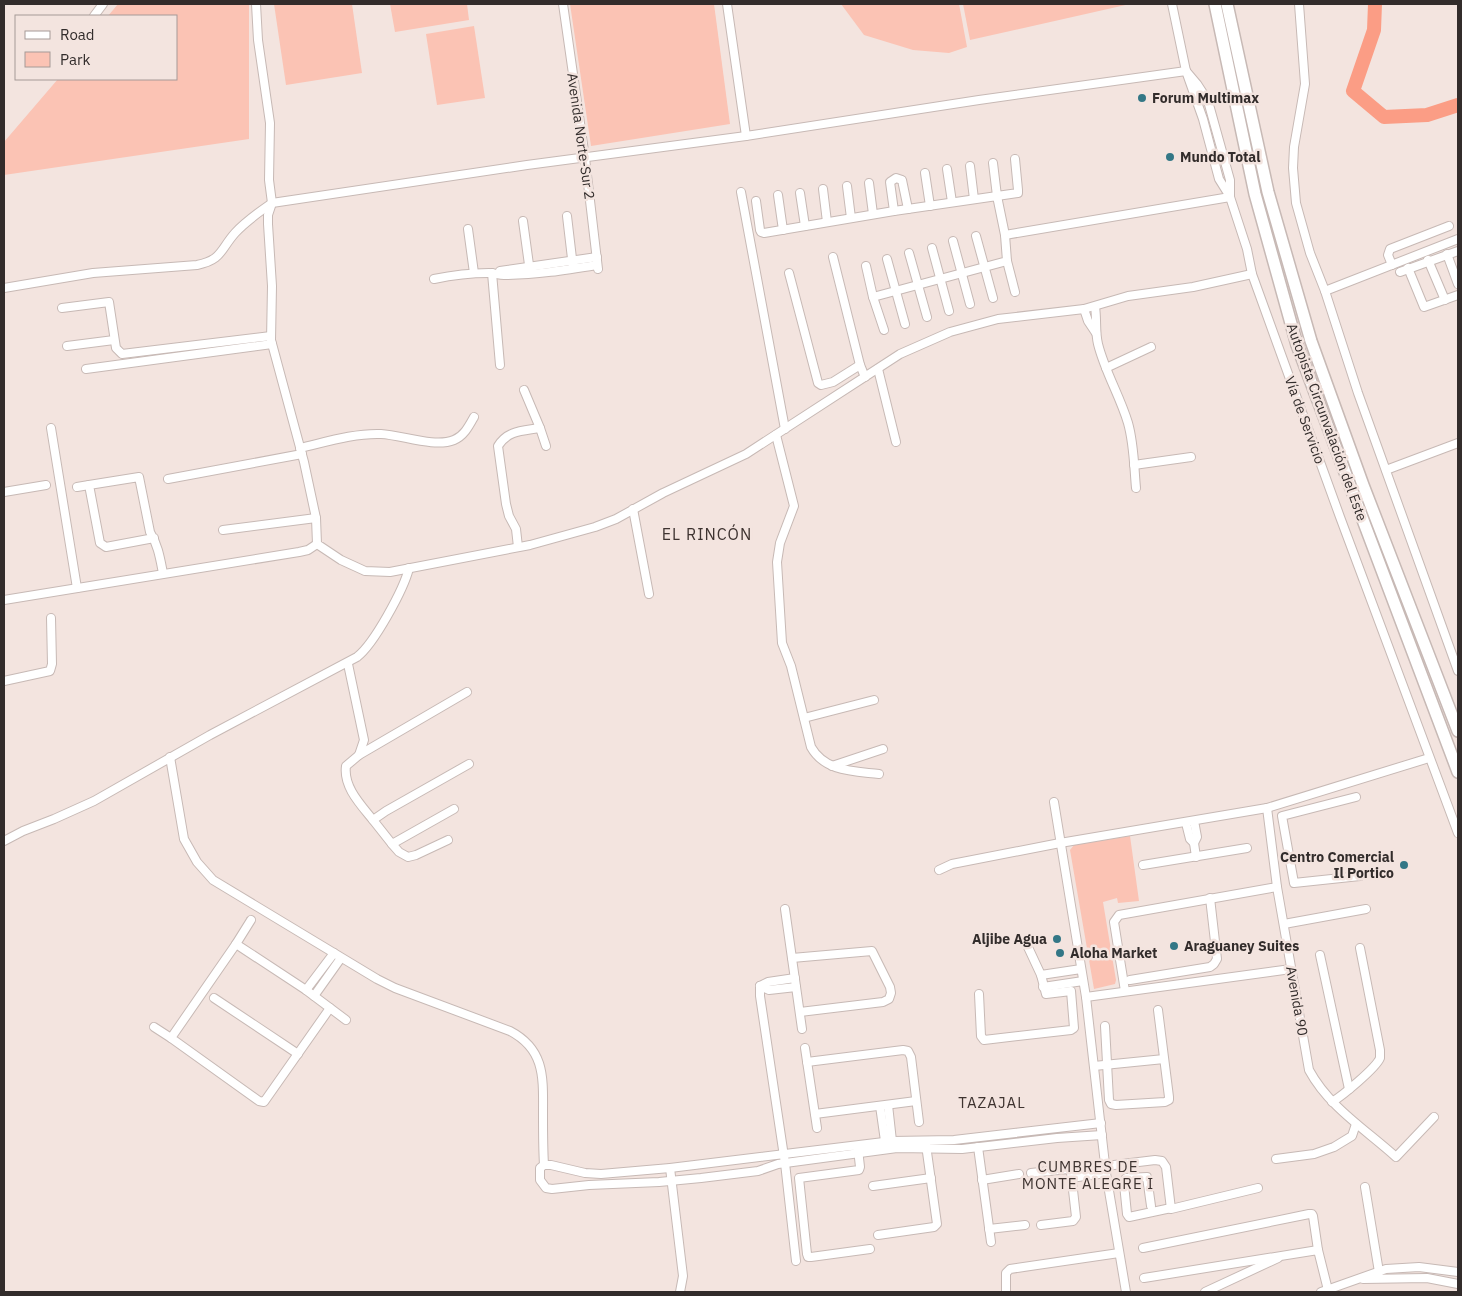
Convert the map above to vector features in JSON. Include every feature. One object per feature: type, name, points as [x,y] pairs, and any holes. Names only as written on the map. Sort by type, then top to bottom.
[{"type":"highway","name":"Autopista Circunvalación del Este","points":[[1227,4],[1268,192],[1311,341],[1363,485],[1458,732]]},
{"type":"highway","name":"Autopista Circunvalación del Este","points":[[1215,6],[1255,194],[1297,345],[1458,772]]},
{"type":"street","points":[[95,15],[103,4]]},
{"type":"street","points":[[256,4],[258,40],[269,110],[269,180],[272,203],[268,214],[272,286],[271,340],[301,451],[316,518],[317,544]]},
{"type":"street","name":"Avenida Norte-Sur 2","points":[[563,4],[585,158],[597,264],[573,265]]},
{"type":"street","points":[[726,4],[746,136]]},
{"type":"street","name":"Vía de Servicio","points":[[1172,4],[1186,71],[1198,84],[1208,101],[1214,121],[1230,180],[1230,197],[1252,274],[1458,833]]},
{"type":"street","points":[[1300,4],[1305,84],[1294,148],[1293,168],[1296,203],[1310,253],[1325,291],[1358,393],[1458,671]]},
{"type":"street","points":[[4,288],[93,273],[208,263],[216,258],[241,227],[272,203],[1186,71],[1203,119],[1219,179],[1230,197],[1005,235]]},
{"type":"street","points":[[1203,119],[1214,121]]},
{"type":"street","points":[[756,201],[761,232],[1018,193],[1015,160]]},
{"type":"street","points":[[993,163],[1005,235],[1007,261],[1015,292]]},
{"type":"street","points":[[970,166],[974,199]]},
{"type":"street","points":[[947,169],[952,202]]},
{"type":"street","points":[[925,172],[930,206]]},
{"type":"street","points":[[894,211],[890,182],[896,178],[902,180],[908,209]]},
{"type":"street","points":[[869,183],[873,214]]},
{"type":"street","points":[[846,186],[852,218]]},
{"type":"street","points":[[823,189],[828,222]]},
{"type":"street","points":[[740,192],[785,429]]},
{"type":"street","points":[[800,193],[805,226]]},
{"type":"street","points":[[778,195],[783,230]]},
{"type":"street","points":[[434,279],[451,275],[492,273],[501,270],[530,271],[573,265],[567,216]]},
{"type":"street","points":[[523,221],[530,271]]},
{"type":"street","points":[[1392,264],[1388,255],[1390,249],[1449,226]]},
{"type":"street","points":[[468,229],[474,273]]},
{"type":"street","points":[[976,236],[993,298]]},
{"type":"street","points":[[1325,291],[1458,239]]},
{"type":"street","points":[[953,241],[970,304]]},
{"type":"street","points":[[932,248],[949,311]]},
{"type":"street","points":[[1400,272],[1428,260],[1458,251]]},
{"type":"street","points":[[909,253],[927,317]]},
{"type":"street","points":[[1447,254],[1458,284]]},
{"type":"street","points":[[833,256],[860,365],[865,377]]},
{"type":"street","points":[[887,260],[905,324]]},
{"type":"street","points":[[1428,260],[1445,300]]},
{"type":"street","points":[[873,297],[1007,261]]},
{"type":"street","points":[[866,266],[873,297],[884,330]]},
{"type":"street","points":[[1408,268],[1424,308],[1458,295]]},
{"type":"street","points":[[492,273],[500,364]]},
{"type":"street","points":[[789,273],[818,383],[821,385],[833,382],[860,365]]},
{"type":"street","points":[[317,544],[340,560],[365,571],[390,572],[518,547],[594,526],[616,519],[679,485],[746,454],[900,354],[950,332],[998,318],[1084,309],[1128,296],[1193,287],[1252,274]]},
{"type":"street","points":[[62,308],[118,301]]},
{"type":"street","points":[[109,302],[116,348],[122,354],[271,340]]},
{"type":"street","points":[[1095,306],[1096,332],[1106,368],[1132,438],[1136,488]]},
{"type":"street","points":[[1084,309],[1088,321],[1096,332]]},
{"type":"street","points":[[68,346],[114,340]]},
{"type":"street","points":[[86,369],[271,340]]},
{"type":"street","points":[[1106,368],[1151,347]]},
{"type":"street","points":[[878,369],[896,442]]},
{"type":"street","points":[[524,390],[546,446]]},
{"type":"street","points":[[168,479],[301,451],[348,438],[379,434],[430,441],[451,441],[458,438],[469,428],[474,417]]},
{"type":"street","points":[[51,428],[77,588]]},
{"type":"street","points":[[518,547],[516,529],[506,504],[498,446],[507,436],[514,432],[540,428]]},
{"type":"street","points":[[776,434],[794,506],[780,543],[777,562],[782,644],[791,666],[811,747],[816,754],[832,766],[843,770],[879,774]]},
{"type":"street","points":[[1386,470],[1458,443]]},
{"type":"street","points":[[1134,465],[1191,457]]},
{"type":"street","points":[[77,487],[149,476]]},
{"type":"street","points":[[139,477],[150,532],[159,551],[163,573]]},
{"type":"street","points":[[4,492],[46,485]]},
{"type":"street","points":[[89,485],[102,546],[106,547],[154,538]]},
{"type":"street","points":[[633,509],[649,594]]},
{"type":"street","points":[[223,530],[316,518]]},
{"type":"street","points":[[4,600],[300,552],[308,550],[317,544]]},
{"type":"street","points":[[4,842],[94,800],[170,757],[348,664],[360,655],[368,645],[401,591],[408,568]]},
{"type":"street","points":[[4,680],[50,671],[52,664],[51,618]]},
{"type":"street","points":[[348,664],[364,738],[363,748],[359,755]]},
{"type":"street","points":[[448,840],[416,856],[408,857],[399,852],[359,803],[348,783],[345,772],[346,766],[359,755],[467,692]]},
{"type":"street","points":[[804,718],[874,700]]},
{"type":"street","points":[[364,738],[370,742],[382,743]]},
{"type":"street","points":[[832,766],[883,749]]},
{"type":"street","points":[[170,757],[184,839],[197,862],[216,882],[395,988],[507,1029],[526,1042],[538,1058],[543,1078],[544,1165]]},
{"type":"street","points":[[939,870],[952,864],[1060,843],[1267,808],[1429,758]]},
{"type":"street","points":[[373,820],[469,764]]},
{"type":"street","points":[[1356,797],[1282,816],[1294,883],[1360,876]]},
{"type":"street","points":[[1054,802],[1086,997],[1106,1170],[1126,1292]]},
{"type":"street","points":[[1285,802],[1288,814]]},
{"type":"street","name":"Avenida 90","points":[[1267,808],[1277,886],[1309,1070],[1332,1102],[1396,1157],[1434,1117]]},
{"type":"street","points":[[392,844],[454,810]]},
{"type":"street","points":[[1190,822],[1197,837],[1194,843],[1196,856]]},
{"type":"street","points":[[1143,865],[1247,848]]},
{"type":"street","points":[[1125,991],[1114,922],[1116,918],[1127,913],[1277,886]]},
{"type":"street","points":[[1130,980],[1210,967],[1214,964],[1217,960],[1210,898]]},
{"type":"street","points":[[784,909],[802,1029]]},
{"type":"street","points":[[1284,924],[1366,909]]},
{"type":"street","points":[[171,1038],[251,920]]},
{"type":"street","points":[[236,944],[306,990],[346,1020]]},
{"type":"street","points":[[979,994],[981,1036],[984,1040],[1071,1030],[1074,1028],[1071,991],[1046,994],[1041,975],[1027,945]]},
{"type":"street","points":[[1332,1102],[1349,1090],[1376,1064],[1380,1057],[1360,948]]},
{"type":"street","points":[[792,958],[872,951],[890,987],[891,993],[889,999],[883,1002],[800,1012]]},
{"type":"street","points":[[306,990],[337,955]]},
{"type":"street","points":[[314,996],[337,955]]},
{"type":"street","points":[[1320,955],[1349,1090]]},
{"type":"street","points":[[1041,975],[1081,969]]},
{"type":"street","points":[[1086,997],[1291,969]]},
{"type":"street","points":[[760,986],[768,982],[795,978]]},
{"type":"street","points":[[1043,988],[1083,981]]},
{"type":"street","points":[[760,986],[769,990],[796,987]]},
{"type":"street","points":[[760,986],[782,1154],[785,1163],[796,1261]]},
{"type":"street","points":[[214,998],[298,1054]]},
{"type":"street","points":[[154,1027],[259,1101],[264,1102],[330,1008]]},
{"type":"street","points":[[1105,1026],[1109,1100],[1111,1104],[1165,1102],[1169,1100],[1169,1097],[1158,1010]]},
{"type":"street","points":[[805,1048],[817,1128]]},
{"type":"street","points":[[807,1062],[903,1050],[908,1051],[911,1057],[918,1122]]},
{"type":"street","points":[[1094,1066],[1164,1059]]},
{"type":"street","points":[[815,1114],[916,1101]]},
{"type":"street","points":[[884,1106],[889,1141]]},
{"type":"street","points":[[1101,1123],[954,1140],[889,1141],[858,1149],[785,1163],[758,1171],[672,1181],[589,1185],[552,1189],[546,1188],[540,1180],[540,1168],[544,1165],[585,1173],[601,1174],[670,1168],[782,1154],[858,1149],[953,1149],[1102,1135]]},
{"type":"street","points":[[1276,1159],[1314,1154],[1334,1148],[1352,1136],[1356,1124]]},
{"type":"street","points":[[878,1235],[937,1224],[925,1139]]},
{"type":"street","points":[[978,1147],[991,1242]]},
{"type":"street","points":[[858,1149],[859,1170],[799,1178],[807,1254],[808,1257],[812,1257],[870,1249]]},
{"type":"street","points":[[1071,1178],[1155,1160],[1162,1161],[1166,1168],[1171,1209],[1258,1188]]},
{"type":"street","points":[[670,1168],[682,1276],[680,1292]]},
{"type":"street","points":[[1031,1173],[1070,1169],[1076,1217],[1073,1221],[1041,1225]]},
{"type":"street","points":[[982,1180],[1019,1174]]},
{"type":"street","points":[[1151,1206],[1147,1177],[1126,1178],[1124,1184],[1127,1214],[1129,1216],[1171,1208]]},
{"type":"street","points":[[872,1186],[931,1178]]},
{"type":"street","points":[[1365,1187],[1379,1272]]},
{"type":"street","points":[[1143,1248],[1312,1214],[1324,1291],[1386,1269],[1419,1267],[1458,1272]]},
{"type":"street","points":[[989,1229],[1024,1225]]},
{"type":"street","points":[[1144,1278],[1318,1250]]},
{"type":"street","points":[[1006,1292],[1006,1274],[1010,1269],[1119,1253]]},
{"type":"street","points":[[1204,1292],[1286,1254]]},
{"type":"street","points":[[1359,1279],[1427,1278],[1458,1284]]},
{"type":"green space","points":[[118,4],[249,4],[249,139],[4,175],[4,142],[57,80],[178,80],[178,15],[109,15]]},
{"type":"green space","points":[[274,4],[352,4],[362,73],[286,85]]},
{"type":"green space","points":[[390,4],[467,4],[469,20],[395,32]]},
{"type":"green space","points":[[570,4],[714,4],[730,124],[591,146]]},
{"type":"green space","points":[[841,4],[959,4],[967,47],[949,53],[913,50],[864,35]]},
{"type":"green space","points":[[963,4],[1130,4],[970,40]]},
{"type":"green space","points":[[474,26],[485,98],[437,105],[426,34]]},
{"type":"green space","points":[[1130,836],[1139,901],[1118,903],[1117,898],[1103,902],[1116,980],[1115,984],[1094,989],[1070,850],[1074,845]]},
{"type":"waterway","points":[[1375,4],[1374,30],[1353,91],[1384,117],[1427,115],[1458,105]]},
{"type":"place","name":"Forum Multimax","points":[[1142,98]]},
{"type":"place","name":"Mundo Total","points":[[1170,157]]},
{"type":"place","name":"Centro Comercial Il Portico","points":[[1404,865]]},
{"type":"place","name":"Aljibe Agua","points":[[1057,939]]},
{"type":"place","name":"Araguaney Suites","points":[[1174,946]]},
{"type":"place","name":"Aloha Market","points":[[1060,953]]},
{"type":"district","name":"EL RINCÓN","points":[[707,534]]},
{"type":"district","name":"TAZAJAL","points":[[992,1102]]},
{"type":"district","name":"CUMBRES DE MONTE ALEGRE I","points":[[1088,1174]]}]
